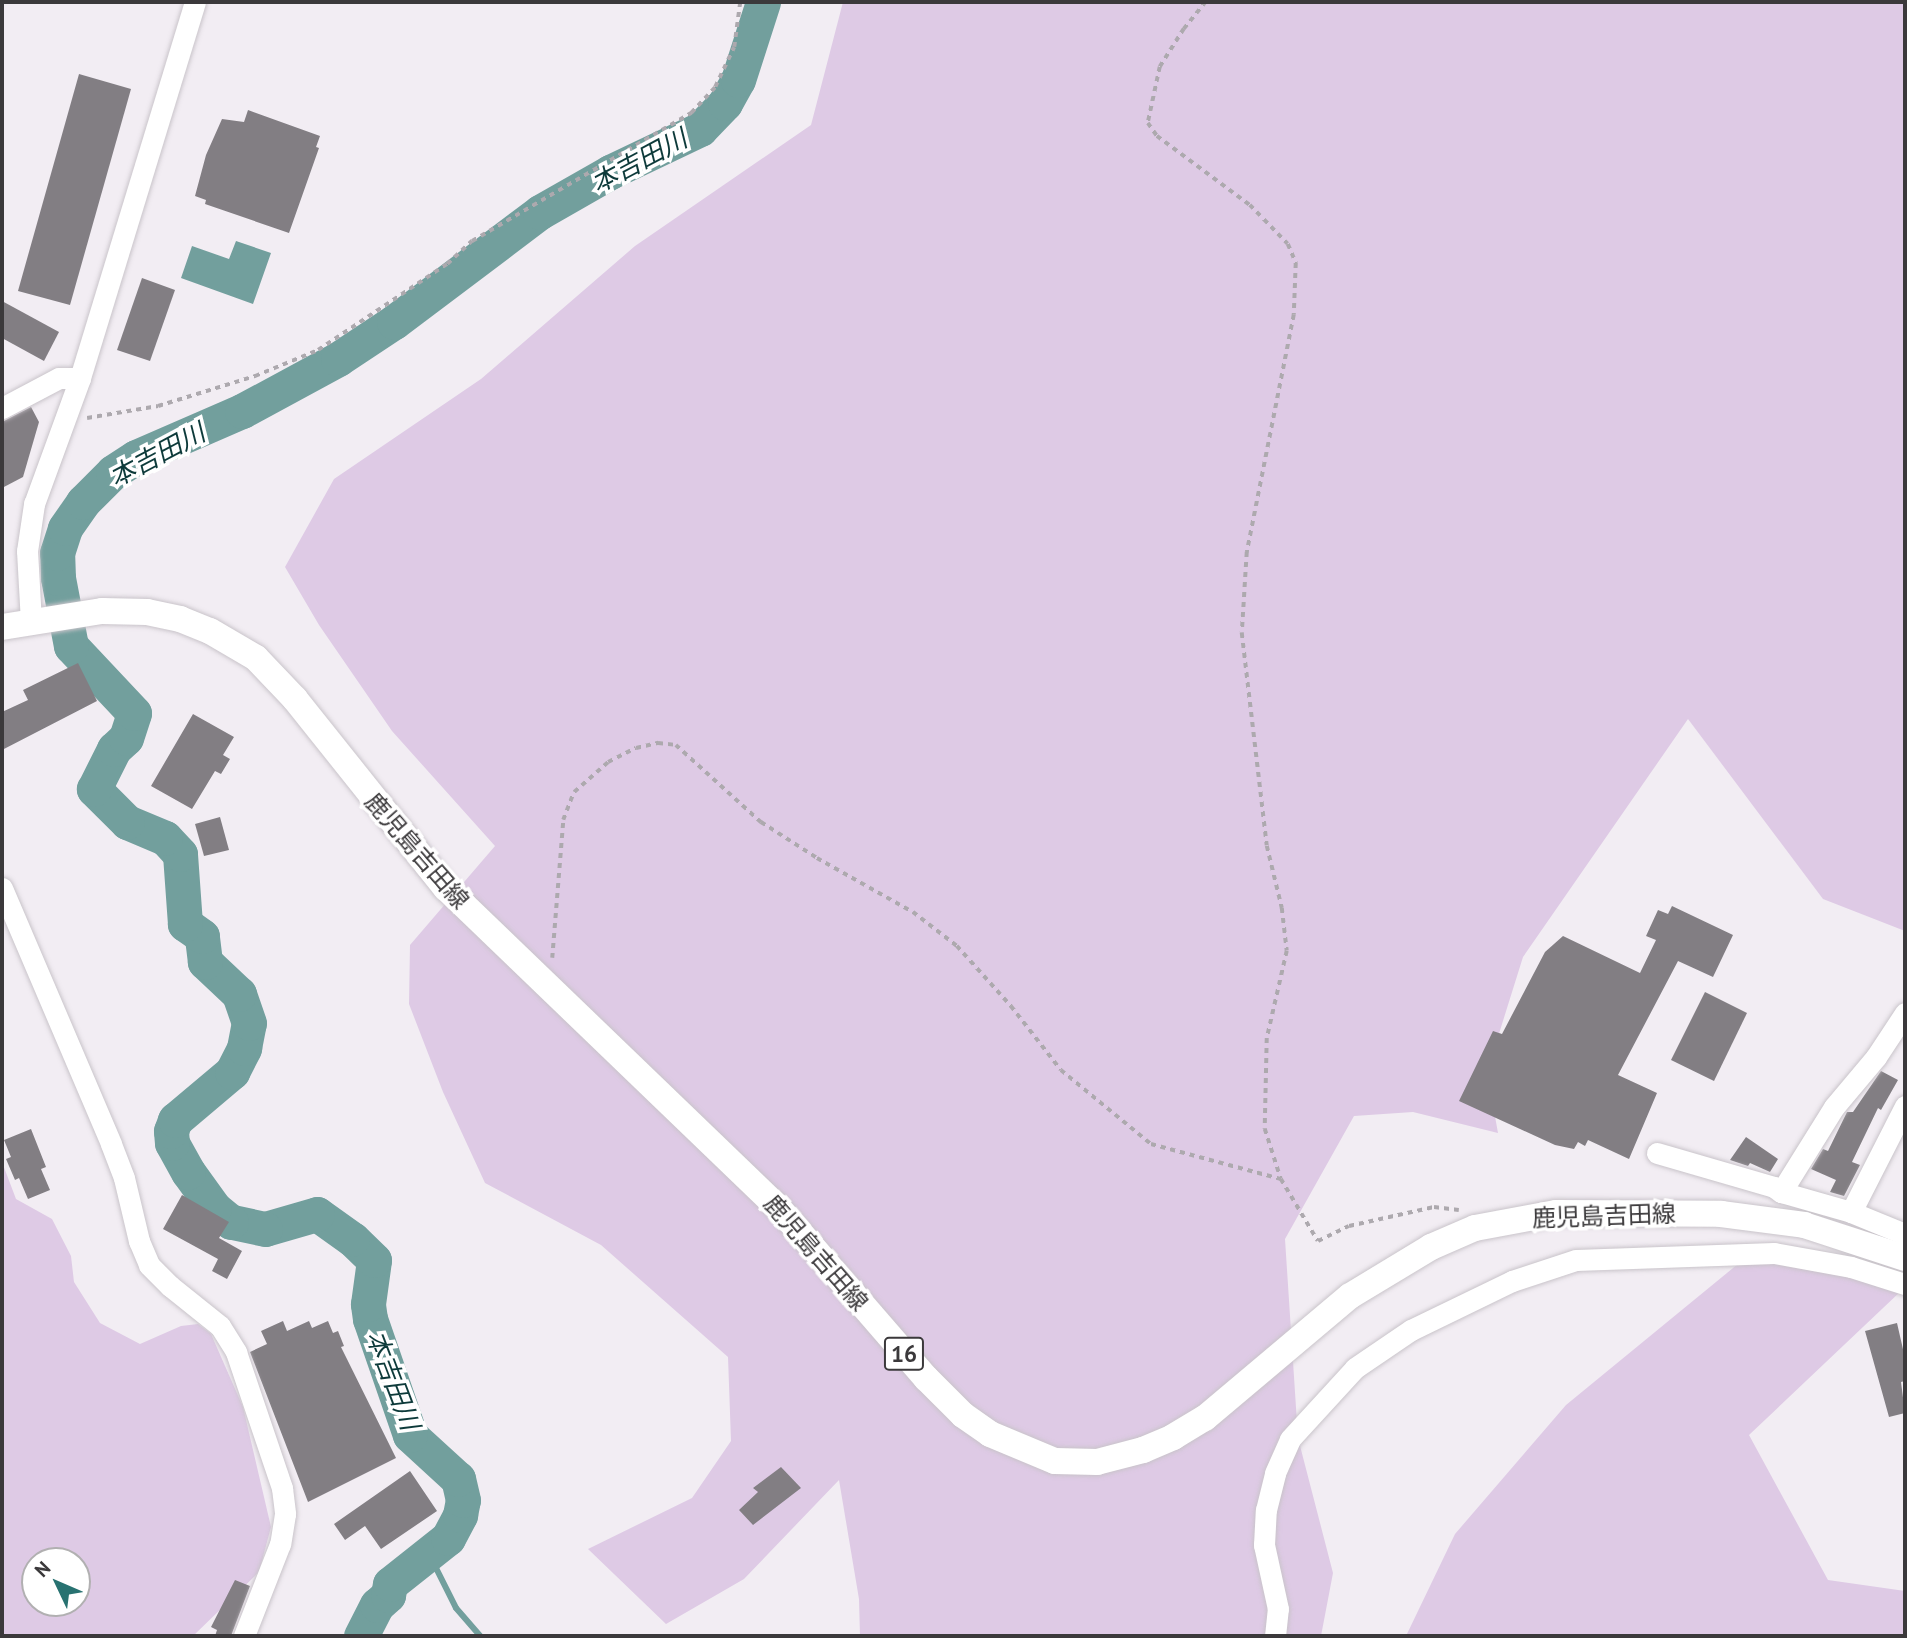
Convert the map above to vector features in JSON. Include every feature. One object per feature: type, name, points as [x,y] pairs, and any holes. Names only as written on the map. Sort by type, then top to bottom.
[{"type":"main road","name":"鹿児島吉田線","points":[[2,627],[102,611],[147,612],[180,619],[210,631],[256,658],[295,699],[368,794],[446,888],[549,990],[777,1206],[926,1378],[963,1415],[990,1434],[1055,1461],[1097,1462],[1143,1450],[1173,1437],[1205,1418],[1370,1283],[1431,1247],[1475,1228],[1556,1213],[1721,1214],[1804,1225],[1905,1258]]},
{"type":"street","points":[[43,619],[29,526],[80,378],[195,2]]},
{"type":"street","points":[[2,408],[59,378],[80,378]]},
{"type":"street","points":[[2,888],[111,1144],[124,1178],[139,1241],[149,1265],[170,1286],[220,1326],[236,1352],[282,1488],[285,1514],[280,1544],[244,1636]]},
{"type":"street","points":[[1781,1192],[1834,1107],[1876,1056],[1905,1013]]},
{"type":"street","points":[[1851,1212],[1905,1106]]},
{"type":"street","points":[[1657,1153],[1851,1212],[1905,1234]]},
{"type":"street","points":[[1275,1636],[1278,1609],[1264,1545],[1266,1510],[1275,1473],[1290,1439],[1355,1368],[1411,1330],[1512,1281],[1576,1260],[1774,1253],[1851,1267],[1905,1284]]},
{"type":"path","points":[[65,421],[158,406],[255,376],[318,350],[447,264],[472,241],[691,113],[715,87],[734,47],[740,2]]},
{"type":"path","points":[[1206,2],[1184,29],[1160,67],[1149,123],[1157,136],[1250,205],[1288,244],[1296,262],[1294,315],[1247,552],[1242,633],[1267,846],[1282,908],[1287,951],[1267,1038],[1265,1129],[1280,1179],[1318,1241],[1349,1226],[1434,1207],[1458,1208],[1475,1228]]},
{"type":"path","points":[[549,990],[563,820],[575,792],[608,762],[636,748],[658,743],[676,746],[761,822],[817,858],[913,912],[957,946],[1011,1006],[1061,1070],[1151,1144],[1280,1179]]},
{"type":"shaded area","points":[[843,2],[1905,2],[1905,931],[1823,899],[1688,719],[1523,957],[1487,1072],[1498,1133],[1413,1112],[1354,1116],[1285,1239],[1298,1438],[1333,1573],[1321,1636],[860,1636],[859,1599],[839,1480],[744,1579],[666,1624],[588,1549],[692,1498],[731,1441],[728,1357],[601,1245],[485,1183],[443,1092],[409,1004],[410,945],[495,846],[392,731],[319,625],[285,567],[334,479],[481,379],[635,246],[811,125]]},
{"type":"shaded area","points":[[236,241],[271,253],[253,304],[181,278],[192,246],[229,259]]},
{"type":"shaded area","points":[[2,1162],[16,1199],[52,1219],[71,1256],[74,1282],[100,1323],[140,1344],[181,1326],[198,1324],[211,1334],[243,1407],[271,1527],[259,1572],[193,1636],[2,1636]]},
{"type":"shaded area","points":[[1755,1250],[1901,1291],[1749,1435],[1828,1580],[1905,1591],[1905,1636],[1406,1636],[1455,1534],[1566,1405]]},
{"type":"building","points":[[79,74],[131,89],[70,305],[18,291]]},
{"type":"building","points":[[248,110],[320,136],[316,147],[319,148],[289,233],[205,204],[206,200],[195,196],[206,155],[222,119],[244,122]]},
{"type":"building","points":[[142,278],[175,290],[150,361],[117,350]]},
{"type":"building","points":[[2,301],[59,332],[44,361],[2,338]]},
{"type":"building","points":[[31,407],[39,422],[23,477],[2,488],[2,422]]},
{"type":"building","points":[[78,663],[97,701],[2,750],[2,712],[28,700],[23,690]]},
{"type":"building","points":[[193,714],[234,737],[223,755],[230,759],[221,774],[215,771],[192,809],[151,786]]},
{"type":"building","points":[[220,817],[229,850],[204,856],[195,824]]},
{"type":"building","points":[[1672,906],[1733,935],[1713,977],[1678,961],[1618,1075],[1657,1093],[1629,1159],[1588,1140],[1585,1146],[1578,1142],[1574,1149],[1555,1145],[1459,1101],[1493,1031],[1502,1034],[1545,952],[1563,936],[1640,973],[1656,940],[1646,936],[1658,910],[1668,914]]},
{"type":"building","points":[[1705,992],[1747,1013],[1714,1081],[1671,1060]]},
{"type":"building","points":[[1881,1071],[1898,1080],[1881,1110],[1878,1108],[1852,1162],[1860,1165],[1844,1196],[1830,1192],[1836,1180],[1811,1169],[1823,1149],[1828,1151],[1847,1112],[1853,1112]]},
{"type":"building","points":[[31,1129],[46,1167],[41,1169],[50,1190],[28,1199],[19,1178],[15,1180],[6,1159],[11,1157],[4,1140]]},
{"type":"building","points":[[1746,1137],[1778,1159],[1770,1172],[1750,1163],[1748,1166],[1730,1160]]},
{"type":"building","points":[[182,1195],[229,1222],[219,1238],[242,1251],[227,1279],[212,1271],[218,1259],[163,1229]]},
{"type":"building","points":[[283,1321],[287,1331],[309,1321],[312,1328],[328,1321],[333,1333],[338,1331],[344,1346],[341,1347],[396,1458],[308,1502],[250,1352],[267,1344],[261,1331]]},
{"type":"building","points":[[1897,1323],[1905,1358],[1905,1381],[1901,1382],[1905,1413],[1889,1417],[1865,1331]]},
{"type":"building","points":[[781,1467],[801,1488],[753,1525],[739,1510],[758,1492],[753,1488]]},
{"type":"building","points":[[410,1471],[437,1511],[381,1549],[365,1526],[345,1540],[334,1524]]},
{"type":"building","points":[[235,1580],[250,1586],[231,1636],[215,1636],[217,1630],[211,1627]]},
{"type":"waterway","name":"本吉田川","points":[[361,1636],[377,1605],[388,1595],[390,1584],[448,1538],[460,1515],[463,1500],[458,1479],[410,1435],[370,1319],[368,1304],[374,1260],[352,1239],[317,1214],[265,1229],[231,1222],[214,1208],[188,1172],[172,1143],[171,1131],[175,1120],[232,1072],[244,1048],[249,1023],[239,994],[205,962],[202,936],[185,924],[180,854],[165,838],[127,822],[94,789],[114,749],[126,738],[134,713],[71,646],[58,578],[57,553],[65,528],[83,502],[113,472],[136,457],[242,411],[338,359],[394,322],[540,212],[610,172],[700,129],[725,103],[738,80],[763,2]]},
{"type":"waterway","points":[[429,1554],[456,1608],[480,1636]]}]
